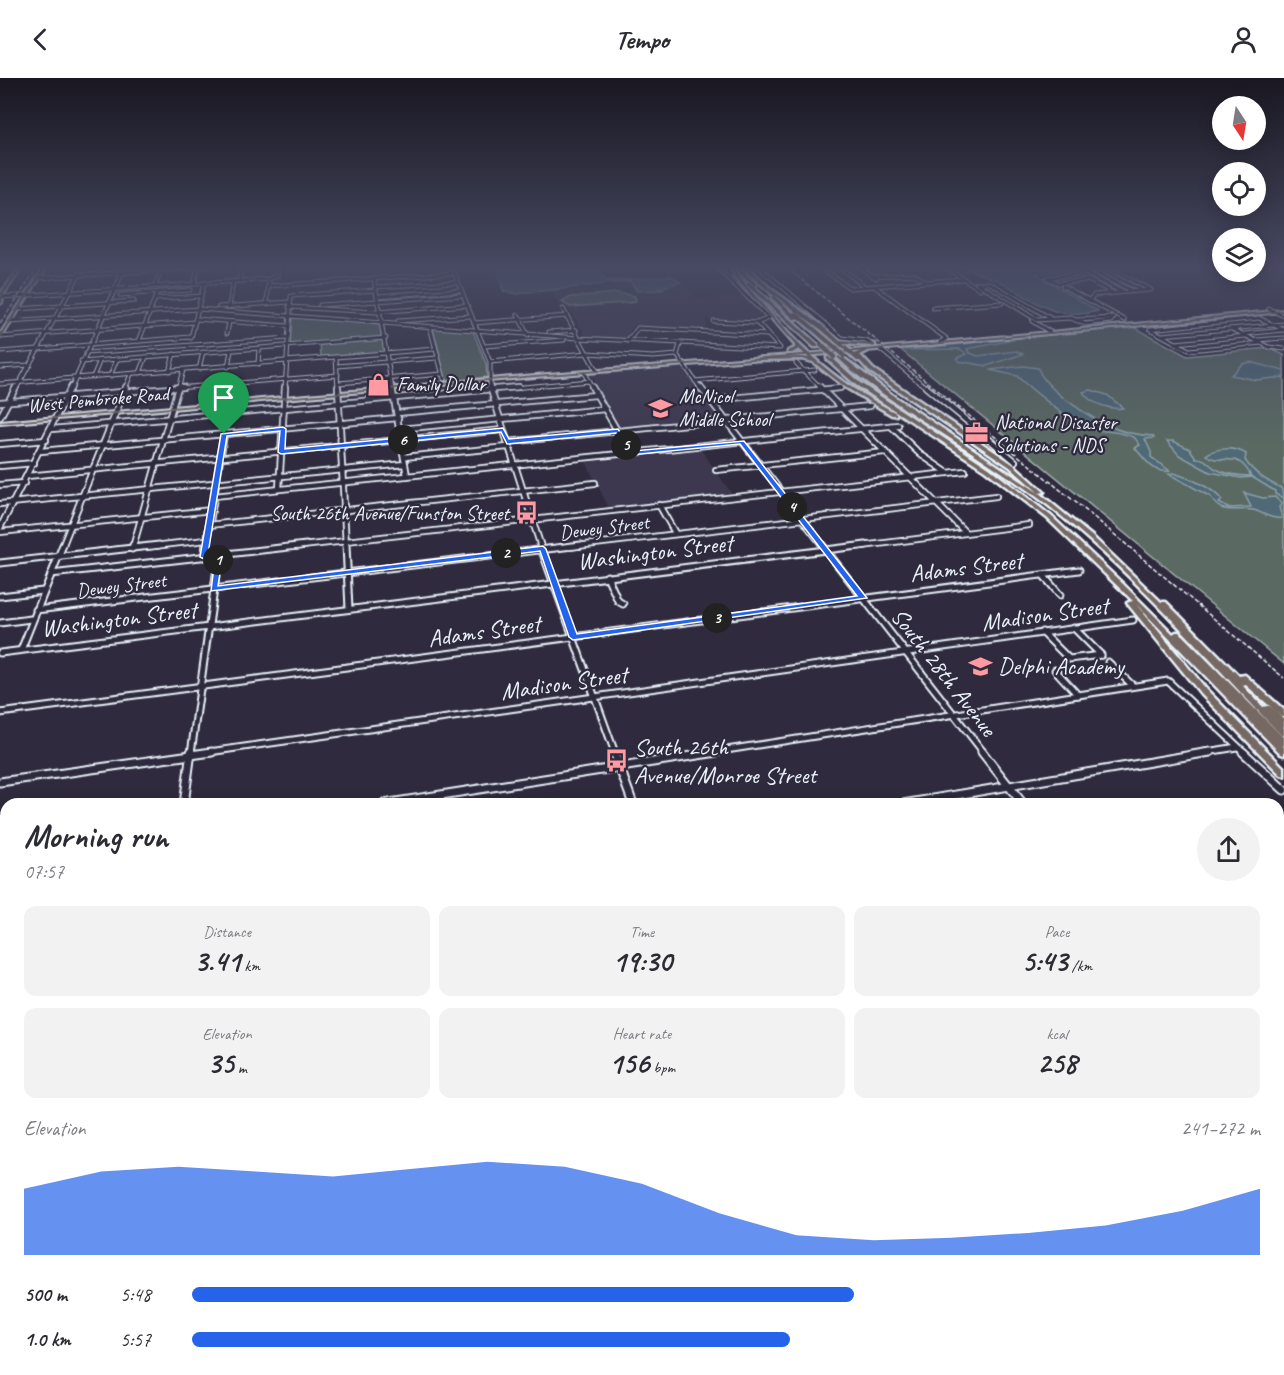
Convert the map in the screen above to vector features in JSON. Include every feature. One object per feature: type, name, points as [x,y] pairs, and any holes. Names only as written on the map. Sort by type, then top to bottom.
[{"type":"highway","points":[[783,328],[816,361],[851,389],[958,448]]},
{"type":"highway","points":[[803,328],[873,385],[986,457],[1062,515],[1113,560],[1284,733]]},
{"type":"highway","points":[[806,328],[873,390],[989,466],[1075,534],[1284,743]]},
{"type":"highway","points":[[807,328],[824,345]]},
{"type":"highway","points":[[820,328],[892,386],[1012,466],[1098,540],[1284,724]]},
{"type":"highway","points":[[839,342],[873,345]]},
{"type":"highway","points":[[790,352],[797,349],[798,344]]},
{"type":"highway","points":[[863,363],[857,355],[866,351]]},
{"type":"highway","points":[[837,357],[867,390],[958,448],[1049,517],[1120,584],[1284,752]]},
{"type":"highway","points":[[837,357],[889,393],[980,449],[1041,492]]},
{"type":"highway","points":[[758,359],[802,358],[816,361]]},
{"type":"highway","points":[[1120,584],[1130,602],[1204,692],[1284,773]]},
{"type":"highway","points":[[1218,658],[1284,714]]},
{"type":"main road","name":"West Pembroke Road","points":[[0,423],[596,370],[810,355],[848,350],[866,351],[1073,328]]},
{"type":"main road","name":"West Pembroke Road","points":[[556,374],[683,364],[790,352],[874,348],[873,345],[1100,328]]},
{"type":"street","points":[[0,417],[51,328]]},
{"type":"street","points":[[0,337],[120,328]]},
{"type":"street","points":[[140,341],[144,328]]},
{"type":"street","points":[[187,353],[193,328]]},
{"type":"street","points":[[227,333],[228,328]]},
{"type":"street","points":[[279,489],[288,328]]},
{"type":"street","points":[[384,328],[407,476]]},
{"type":"street","points":[[339,383],[392,378],[443,377],[430,328]]},
{"type":"street","points":[[438,328],[628,341],[780,348],[761,328]]},
{"type":"street","points":[[524,328],[531,342]]},
{"type":"street","points":[[628,341],[638,328],[767,335]]},
{"type":"street","points":[[830,328],[844,339],[866,341],[873,345]]},
{"type":"street","points":[[931,328],[947,339],[941,342]]},
{"type":"street","points":[[1043,328],[1049,331]]},
{"type":"street","points":[[1165,328],[1150,329],[1189,350],[1262,343]]},
{"type":"street","points":[[1231,328],[1262,343],[1284,348]]},
{"type":"street","points":[[1161,335],[1237,328]]},
{"type":"street","points":[[96,329],[58,417],[0,528],[71,525],[212,510]]},
{"type":"street","points":[[477,330],[490,362],[490,389],[521,491],[631,798]]},
{"type":"street","points":[[543,333],[576,330],[596,370]]},
{"type":"street","points":[[1175,343],[1284,330]]},
{"type":"street","points":[[0,352],[191,337]]},
{"type":"street","points":[[86,353],[288,338]]},
{"type":"street","points":[[81,362],[386,338]]},
{"type":"street","points":[[1256,340],[1284,338]]},
{"type":"street","points":[[484,346],[571,339]]},
{"type":"street","points":[[490,362],[587,353],[677,355],[680,344]]},
{"type":"street","points":[[258,364],[259,348]]},
{"type":"street","points":[[0,384],[435,349]]},
{"type":"street","points":[[880,349],[1015,461]]},
{"type":"street","points":[[228,367],[231,350]]},
{"type":"street","points":[[199,369],[203,352]]},
{"type":"street","points":[[169,371],[174,354]]},
{"type":"street","name":"South 28th Avenue","points":[[677,355],[760,466],[1018,798]]},
{"type":"street","points":[[140,373],[146,357]]},
{"type":"street","points":[[336,357],[344,469],[343,511],[349,609]]},
{"type":"street","points":[[337,366],[437,358]]},
{"type":"street","points":[[110,376],[117,359]]},
{"type":"street","points":[[93,377],[100,360]]},
{"type":"street","points":[[796,363],[965,532]]},
{"type":"street","points":[[0,367],[30,365]]},
{"type":"street","points":[[132,549],[183,370]]},
{"type":"street","points":[[695,381],[814,370]]},
{"type":"street","points":[[584,373],[630,453]]},
{"type":"street","points":[[21,650],[131,374]]},
{"type":"street","points":[[0,402],[338,375]]},
{"type":"street","points":[[52,429],[589,381]]},
{"type":"street","points":[[710,400],[840,388]]},
{"type":"street","points":[[40,451],[283,429],[596,394]]},
{"type":"street","points":[[204,557],[229,403]]},
{"type":"street","points":[[404,457],[618,430],[870,406]]},
{"type":"street","points":[[400,429],[605,409]]},
{"type":"street","points":[[214,496],[898,425]]},
{"type":"street","points":[[891,426],[920,454],[948,473]]},
{"type":"street","points":[[27,476],[503,430]]},
{"type":"street","points":[[0,444],[46,440]]},
{"type":"street","points":[[716,470],[885,452]]},
{"type":"street","points":[[0,466],[34,463]]},
{"type":"street","points":[[0,504],[405,464]]},
{"type":"street","points":[[51,574],[965,471]]},
{"type":"street","points":[[0,485],[24,483]]},
{"type":"street","points":[[209,525],[595,483]]},
{"type":"street","name":"Dewey Street","points":[[36,610],[996,496]]},
{"type":"street","points":[[659,504],[675,533]]},
{"type":"street","name":"Washington Street","points":[[0,653],[1029,525]]},
{"type":"street","points":[[0,563],[206,540]]},
{"type":"street","points":[[185,798],[207,626],[219,555]]},
{"type":"street","name":"Adams Street","points":[[0,713],[1079,570]]},
{"type":"street","points":[[1043,575],[1060,595]]},
{"type":"street","points":[[607,576],[618,601],[623,604]]},
{"type":"street","points":[[0,596],[43,591]]},
{"type":"street","points":[[0,623],[32,619]]},
{"type":"street","name":"Madison Street","points":[[0,782],[1133,620]]},
{"type":"street","points":[[1042,632],[1069,659],[1101,655],[1074,628]]},
{"type":"street","points":[[1108,662],[1133,686]]},
{"type":"street","points":[[1055,670],[1078,695]]},
{"type":"street","points":[[421,798],[1168,681],[1284,790]]},
{"type":"street","points":[[938,798],[1237,747]]},
{"type":"shaded area","points":[[581,328],[633,328],[626,339],[587,337]]},
{"type":"shaded area","points":[[661,328],[706,328],[706,330]]},
{"type":"shaded area","name":"McNicol Middle School","points":[[676,367],[682,369],[721,419],[621,429],[590,374]]},
{"type":"shaded area","points":[[700,448],[732,494],[609,508],[585,460]]},
{"type":"green space","points":[[291,328],[381,328],[385,352],[321,357],[320,343],[290,345]]},
{"type":"green space","points":[[433,328],[473,331],[486,364],[487,377],[446,381]]},
{"type":"green space","points":[[1135,328],[1187,356],[1269,348],[1284,355],[1284,664],[900,349]]},
{"type":"water","points":[[1013,340],[967,349],[978,356],[1017,351],[1023,354],[987,366],[958,361],[957,358],[967,354],[960,349],[905,350]]},
{"type":"water","points":[[1250,362],[1284,371],[1284,377],[1256,380],[1231,375],[1242,364]]},
{"type":"water","points":[[1023,366],[1038,368],[1049,385],[1059,394],[1103,423],[1127,432],[1153,436],[1154,438],[1145,439],[1151,457],[1170,471],[1159,470],[1150,465],[1135,448],[1140,445],[1135,438],[1122,433],[1081,427],[1017,376],[990,370]]},
{"type":"water","points":[[1091,390],[1107,395],[1123,408],[1100,405],[1083,392]]},
{"type":"water","points":[[1167,441],[1173,441],[1190,449],[1196,458],[1205,460],[1220,471],[1233,475],[1251,476],[1246,468],[1235,460],[1212,458],[1206,455],[1220,449],[1242,452],[1246,454],[1245,460],[1257,473],[1281,488],[1284,498],[1252,477],[1241,478],[1210,472],[1179,455]]},
{"type":"water","points":[[1174,473],[1206,487],[1222,500],[1219,503],[1228,508],[1251,507],[1244,493],[1263,498],[1275,497],[1282,504],[1279,507],[1282,518],[1254,510],[1230,510],[1219,507],[1211,497],[1169,474]]},
{"type":"railway","points":[[861,328],[1095,518],[1284,678]]},
{"type":"place","name":"Family Dollar","points":[[379,384]]},
{"type":"place","name":"McNicol Middle School","points":[[661,408]]},
{"type":"place","name":"National Disaster Solutions - NDS","points":[[977,433]]},
{"type":"place","name":"South 26th Avenue/Funston Street","points":[[527,513]]},
{"type":"place","name":"Delphi Academy","points":[[980,666]]},
{"type":"place","name":"South 26th Avenue/Monroe Street","points":[[616,761]]},
{"type":"route","points":[[283,429],[281,452],[503,430],[507,442],[618,430],[630,453],[742,442],[863,598],[573,637],[543,549],[214,589],[219,555],[204,557],[224,434],[283,429]]}]
